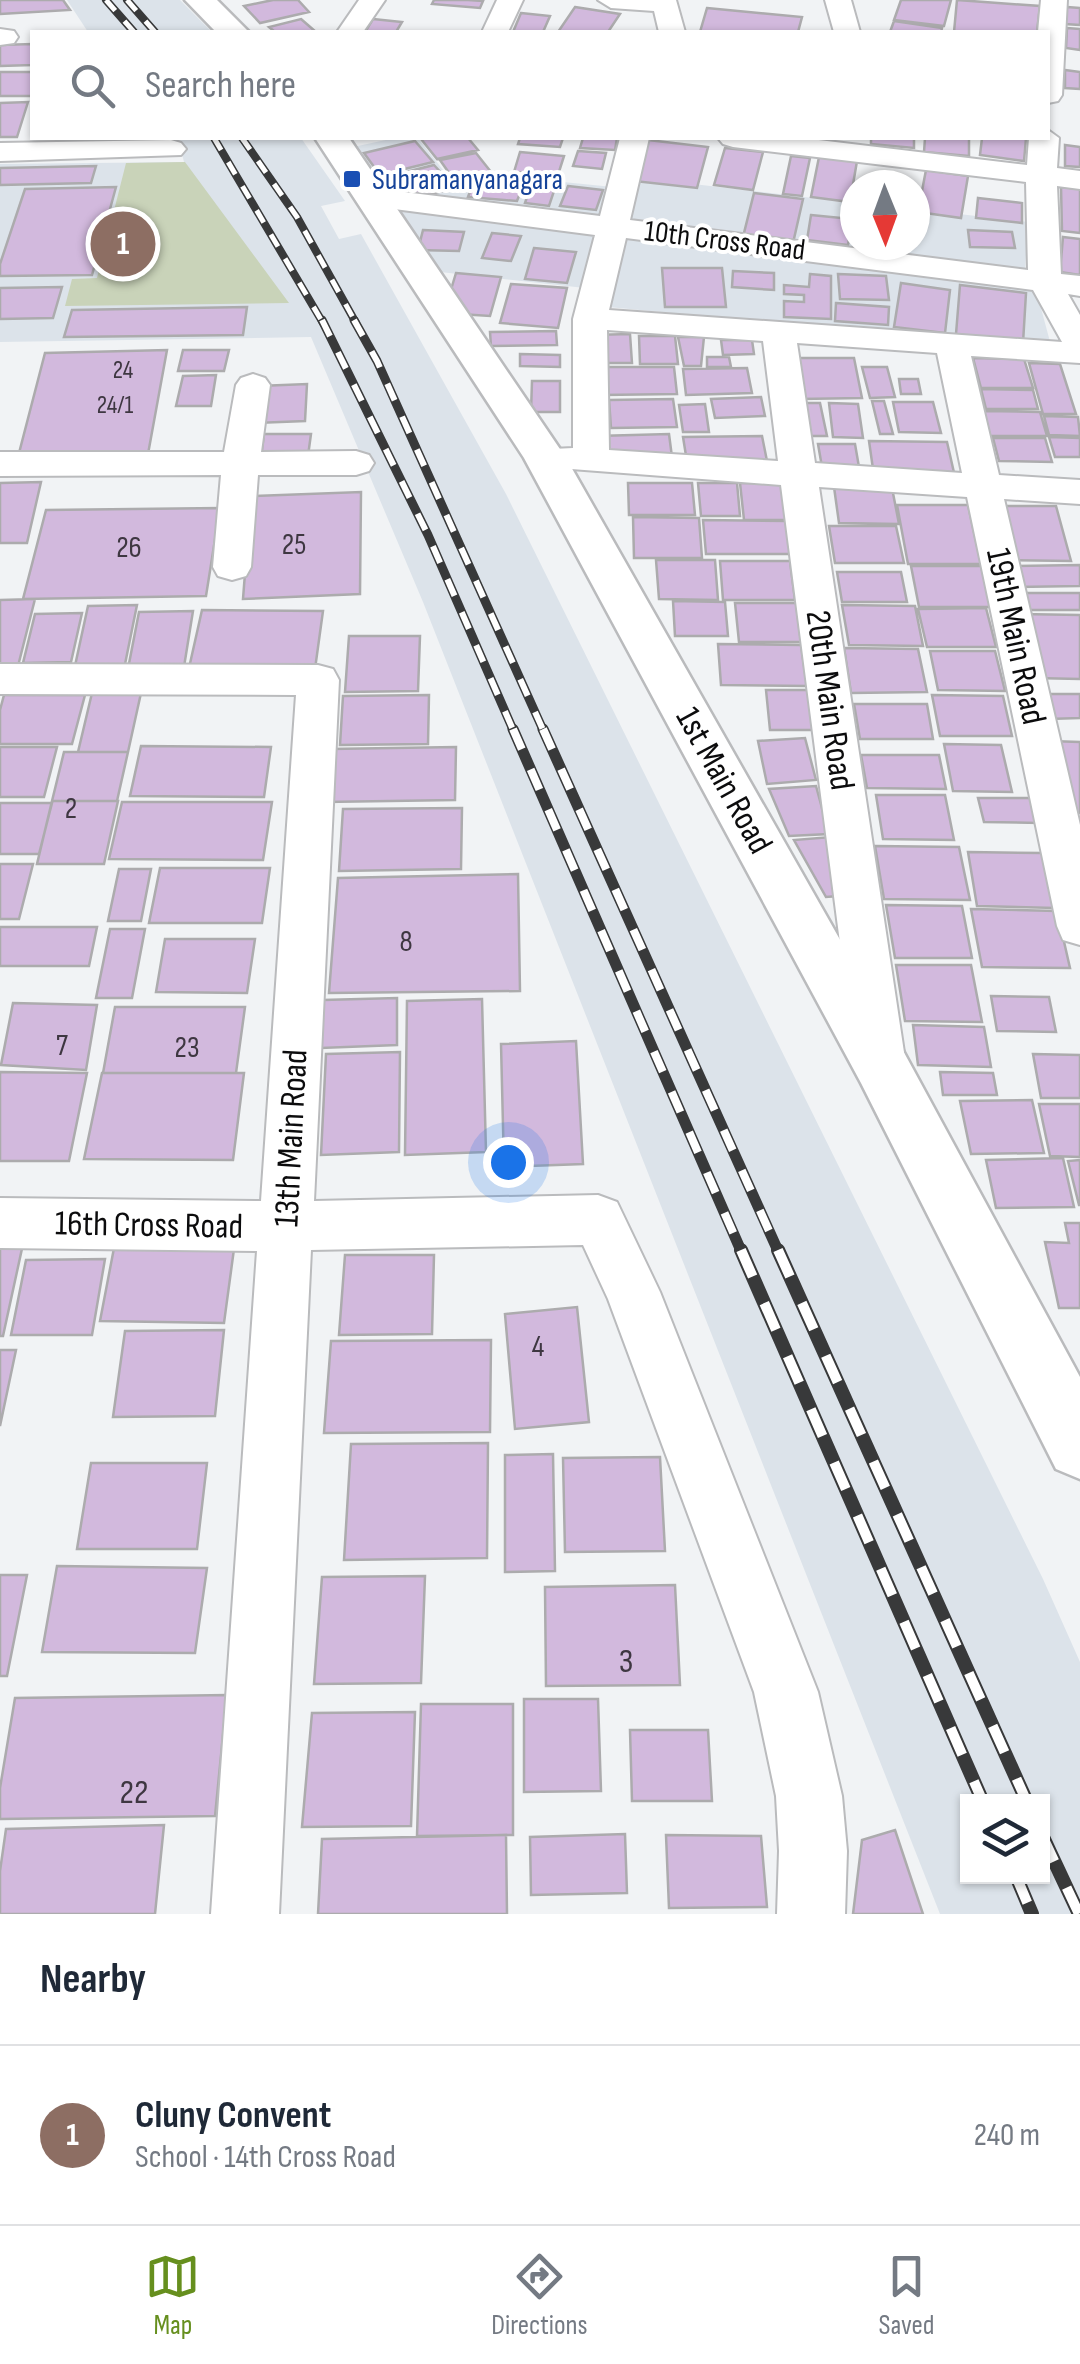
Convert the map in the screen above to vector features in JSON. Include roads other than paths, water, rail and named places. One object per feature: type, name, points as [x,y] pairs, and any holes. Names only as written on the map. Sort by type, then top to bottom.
[{"type":"main road","points":[[200,0],[232,30]]},
{"type":"main road","name":"1st Main Road","points":[[333,140],[370,197],[568,460],[1080,1445]]},
{"type":"street","points":[[351,30],[372,0]]},
{"type":"street","points":[[496,30],[510,0]]},
{"type":"street","points":[[611,0],[666,4],[672,30]]},
{"type":"street","points":[[838,0],[846,30]]},
{"type":"street","points":[[1050,55],[1054,0]]},
{"type":"street","points":[[621,30],[641,2]]},
{"type":"street","points":[[634,140],[590,320],[568,460],[1080,492]]},
{"type":"street","points":[[749,140],[1080,180]]},
{"type":"street","points":[[1044,140],[1041,176],[1046,282],[1080,344]]},
{"type":"street","points":[[0,152],[171,149]]},
{"type":"street","name":"10th Cross Road","points":[[370,197],[1080,286]]},
{"type":"street","points":[[590,320],[1080,352]]},
{"type":"street","name":"20th Main Road","points":[[779,334],[880,1065]]},
{"type":"street","name":"19th Main Road","points":[[952,346],[1080,926]]},
{"type":"street","points":[[232,567],[254,466],[253,385]]},
{"type":"street","points":[[0,464],[356,464]]},
{"type":"street","name":"13th Main Road","points":[[0,680],[318,680],[245,1914]]},
{"type":"street","name":"16th Cross Road","points":[[0,1223],[285,1226],[598,1220],[633,1292],[786,1692],[809,1796],[810,1914]]},
{"type":"railway","points":[[106,0],[132,30]]},
{"type":"railway","points":[[127,0],[153,30]]},
{"type":"railway","points":[[215,140],[323,323]]},
{"type":"railway","points":[[243,140],[297,217],[356,323]]},
{"type":"railway","points":[[322,320],[428,535],[514,732]]},
{"type":"railway","points":[[354,320],[377,361],[544,732]]},
{"type":"railway","points":[[513,729],[742,1253]]},
{"type":"railway","points":[[543,729],[779,1253]]},
{"type":"railway","points":[[741,1250],[979,1794]]},
{"type":"railway","points":[[778,1250],[1023,1794]]},
{"type":"railway","points":[[1050,1852],[1079,1914]]},
{"type":"railway","points":[[1019,1884],[1032,1914]]},
{"type":"place","name":"Subramanyanagara","points":[[352,179]]},
{"type":"place","name":"Cluny Convent","points":[[123,244]]}]
